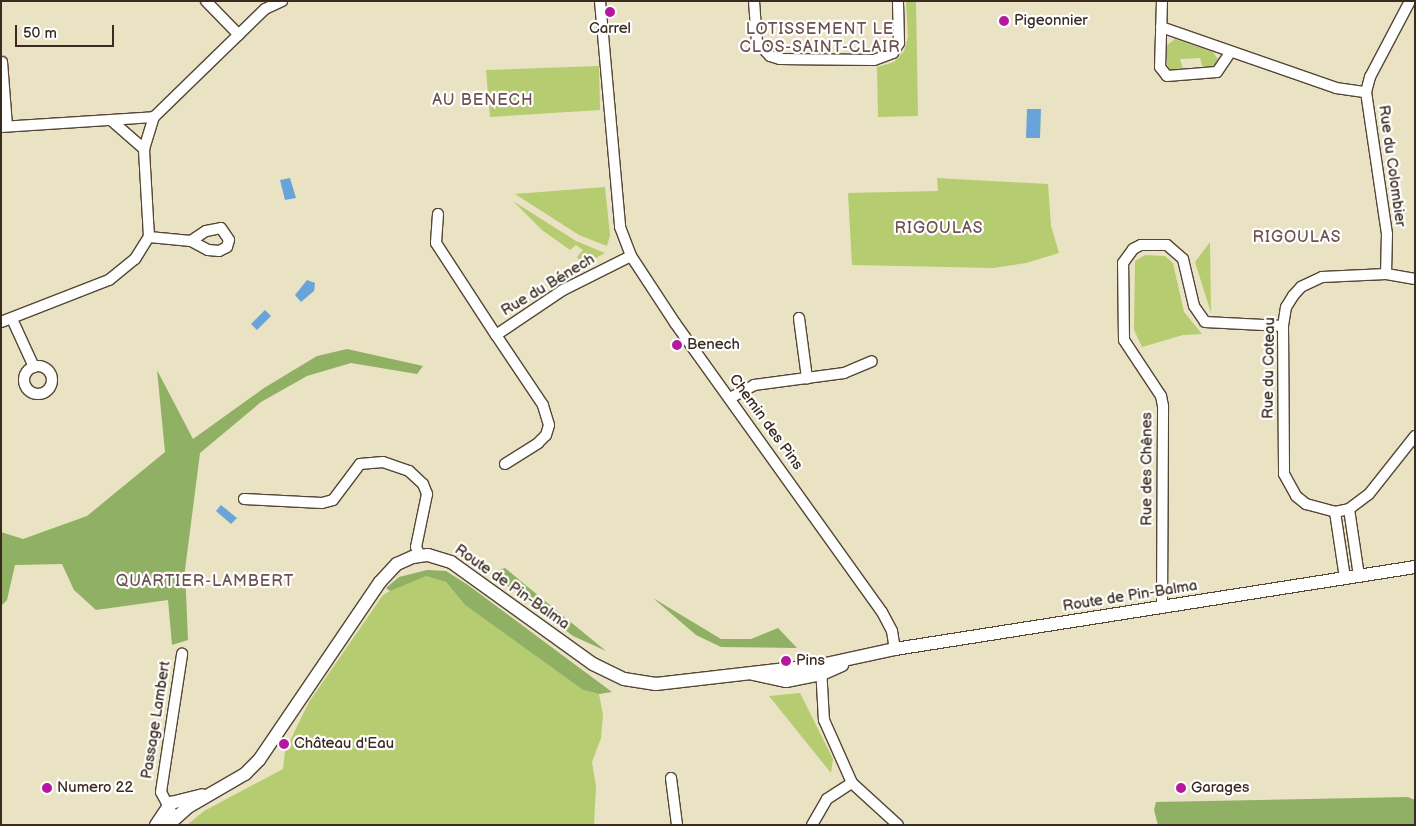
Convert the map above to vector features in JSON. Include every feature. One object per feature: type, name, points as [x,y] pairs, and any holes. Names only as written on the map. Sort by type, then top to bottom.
[{"type":"street","points":[[206,1],[239,34]]},
{"type":"street","points":[[1,322],[12,320],[123,272],[149,237],[144,149],[154,117],[265,9],[282,1]]},
{"type":"street","name":"Chemin des Pins","points":[[600,1],[620,227],[631,256],[650,288],[882,612],[892,631],[895,649]]},
{"type":"street","points":[[754,1],[758,42],[770,56],[780,60],[874,60],[893,53],[899,43],[898,1]]},
{"type":"street","points":[[1162,1],[1160,66],[1167,76],[1218,72],[1230,53]]},
{"type":"street","name":"Rue du Colombier","points":[[1386,274],[1387,234],[1366,92],[1370,77],[1410,1]]},
{"type":"street","name":"Rue du Colombier","points":[[1161,27],[1230,53],[1336,88],[1366,92]]},
{"type":"street","points":[[2,62],[4,127],[94,119],[112,121],[154,117]]},
{"type":"street","points":[[112,121],[144,149]]},
{"type":"street","points":[[438,214],[436,244],[496,335]]},
{"type":"street","points":[[149,237],[191,241]]},
{"type":"street","name":"Rue des Chênes","points":[[1162,607],[1163,406],[1160,396],[1124,340],[1123,263],[1133,249],[1141,245],[1167,245],[1183,259],[1194,306],[1205,322],[1283,326]]},
{"type":"street","name":"Rue du Bénech","points":[[505,464],[538,443],[546,435],[549,425],[543,405],[496,335],[563,290],[631,256]]},
{"type":"street","name":"Rue du Coteau","points":[[1349,510],[1335,512],[1306,504],[1296,496],[1284,474],[1283,326],[1286,307],[1292,296],[1310,281],[1322,277],[1386,274],[1415,279]]},
{"type":"street","points":[[799,318],[807,378]]},
{"type":"street","points":[[12,320],[34,367]]},
{"type":"street","points":[[730,398],[754,386],[844,373],[872,361]]},
{"type":"street","points":[[1359,576],[1349,510],[1369,494],[1415,436]]},
{"type":"street","points":[[156,825],[170,816],[181,799],[210,793],[234,781],[259,760],[380,582],[397,564],[420,556],[416,548],[427,494],[423,484],[409,471],[383,462],[360,464],[333,500],[322,503],[244,499]]},
{"type":"street","points":[[1335,512],[1345,578]]},
{"type":"street","name":"Route de Pin-Balma","points":[[420,556],[451,562],[593,664],[624,679],[662,683],[751,674],[762,670],[821,670],[851,658],[895,649],[1415,567]]},
{"type":"street","name":"Passage Lambert","points":[[170,816],[161,792],[182,654]]},
{"type":"street","points":[[821,670],[824,720],[852,783],[898,825]]},
{"type":"street","points":[[671,778],[677,825]]},
{"type":"street","points":[[812,825],[827,799],[852,783]]},
{"type":"green space","points":[[906,1],[916,1],[918,116],[878,117],[877,67],[894,62],[904,51],[908,37]]},
{"type":"green space","points":[[1175,39],[1213,52],[1218,59],[1215,66],[1203,68],[1200,58],[1180,59],[1183,70],[1170,70],[1167,64],[1167,45]]},
{"type":"green space","points":[[599,66],[600,110],[490,117],[486,70]]},
{"type":"green space","points":[[937,178],[1048,184],[1051,226],[1059,253],[1026,263],[993,268],[852,265],[848,193],[938,191]]},
{"type":"green space","points":[[605,187],[610,235],[607,246],[579,235],[515,194]]},
{"type":"green space","points":[[513,201],[576,241],[605,253],[583,265],[577,257],[583,250],[576,245],[570,250],[542,230]]},
{"type":"green space","points":[[1210,242],[1211,313],[1195,262]]},
{"type":"green space","points":[[1145,255],[1165,256],[1173,263],[1184,312],[1202,334],[1183,335],[1142,347],[1134,330],[1135,261]]},
{"type":"green space","points":[[347,349],[423,366],[417,374],[351,363],[307,376],[261,402],[200,453],[185,570],[188,640],[172,645],[168,600],[96,610],[74,590],[62,564],[15,565],[7,600],[1,606],[1,532],[23,539],[87,516],[165,452],[157,370],[193,439],[264,388],[317,356]]},
{"type":"green space","points":[[505,568],[606,651],[573,636],[490,573]]},
{"type":"green space","points":[[427,570],[446,571],[468,585],[612,692],[599,694],[583,690],[465,605],[446,582],[426,576],[390,591],[386,588],[399,577]]},
{"type":"green space","points":[[426,576],[446,582],[465,605],[583,690],[599,694],[603,715],[601,738],[592,762],[596,787],[594,825],[187,825],[204,811],[283,769],[285,751],[309,702],[383,595],[403,583]]},
{"type":"green space","points":[[653,598],[721,639],[751,639],[778,628],[797,648],[721,647],[696,635]]},
{"type":"green space","points":[[800,693],[833,759],[831,773],[769,696]]},
{"type":"green space","points":[[1408,797],[1415,800],[1415,825],[1158,825],[1154,810],[1156,802]]},
{"type":"water","points":[[1027,109],[1041,109],[1040,138],[1026,138]]},
{"type":"water","points":[[290,178],[296,198],[285,200],[280,180]]},
{"type":"water","points":[[307,280],[315,283],[314,291],[301,302],[295,295]]},
{"type":"water","points":[[265,310],[271,316],[257,330],[251,324]]},
{"type":"water","points":[[221,505],[237,518],[231,524],[216,511]]},
{"type":"place","name":"Carrel","points":[[610,12]]},
{"type":"place","name":"Pigeonnier","points":[[1004,21]]},
{"type":"place","name":"Benech","points":[[677,345]]},
{"type":"place","name":"Pins","points":[[786,661]]},
{"type":"place","name":"Château d'Eau","points":[[284,744]]},
{"type":"place","name":"Numero 22","points":[[47,788]]},
{"type":"place","name":"Garages","points":[[1181,788]]},
{"type":"district","name":"LOTISSEMENT LE CLOS-SAINT-CLAIR","points":[[820,39]]},
{"type":"district","name":"AU BENECH","points":[[483,101]]},
{"type":"district","name":"RIGOULAS","points":[[939,229]]},
{"type":"district","name":"RIGOULAS","points":[[1297,238]]},
{"type":"district","name":"QUARTIER-LAMBERT","points":[[205,582]]}]
